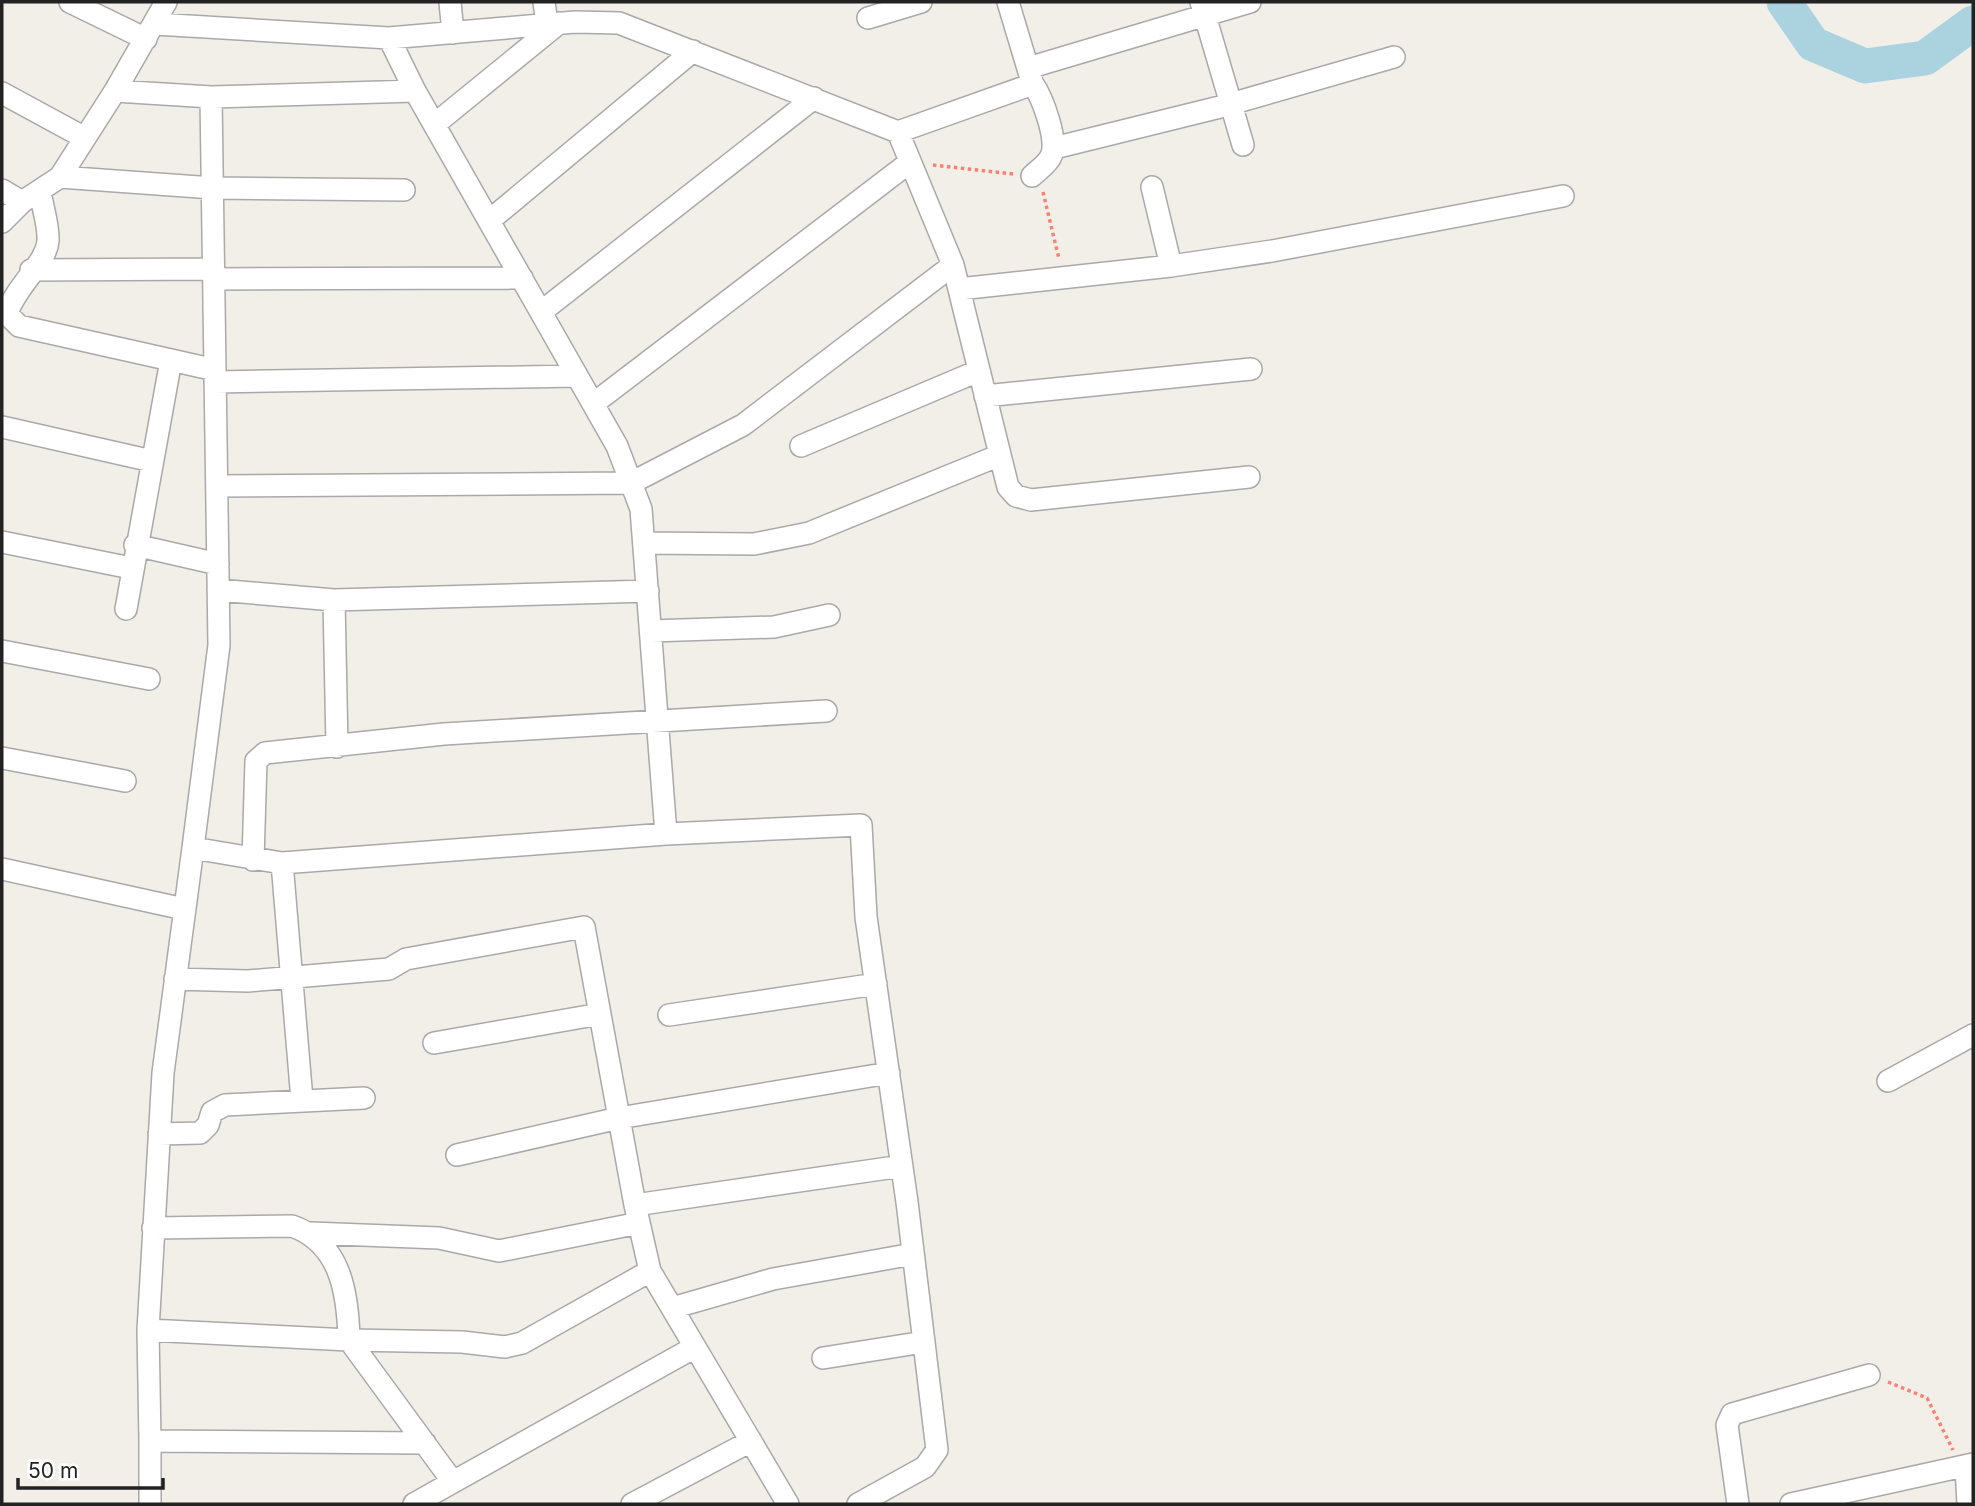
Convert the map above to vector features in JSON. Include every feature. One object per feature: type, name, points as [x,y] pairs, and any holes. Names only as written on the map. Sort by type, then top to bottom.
[{"type":"street","points":[[70,2],[150,32],[389,38],[553,24],[619,23],[814,98],[898,132],[953,265],[1008,487],[1016,496],[1031,499],[1249,477]]},
{"type":"street","points":[[2,222],[31,196],[60,177],[115,91],[166,2]]},
{"type":"street","points":[[450,2],[453,33]]},
{"type":"street","points":[[544,2],[553,24]]},
{"type":"street","points":[[868,18],[921,2]]},
{"type":"street","points":[[1008,2],[1030,76],[1042,97],[1054,148],[1051,159],[1032,176]]},
{"type":"street","points":[[898,132],[1202,8],[1250,2]]},
{"type":"street","points":[[1202,8],[1242,145]]},
{"type":"street","points":[[435,124],[553,24]]},
{"type":"street","points":[[389,38],[415,91],[617,446],[642,509],[666,834]]},
{"type":"street","points":[[490,220],[693,51]]},
{"type":"street","points":[[1054,148],[1394,57]]},
{"type":"street","points":[[115,91],[211,97],[415,91]]},
{"type":"street","points":[[2,93],[85,138]]},
{"type":"street","points":[[150,1504],[148,1330],[163,1073],[219,646],[211,97]]},
{"type":"street","points":[[541,312],[814,98]]},
{"type":"street","points":[[593,404],[911,162]]},
{"type":"street","points":[[60,177],[213,188],[404,190]]},
{"type":"street","points":[[1152,187],[1171,266]]},
{"type":"street","points":[[2,190],[31,196]]},
{"type":"street","points":[[31,196],[48,242],[11,299],[4,315],[19,326],[171,360],[215,376],[577,376]]},
{"type":"street","points":[[959,289],[1171,266],[1272,251],[1563,196]]},
{"type":"street","points":[[217,486],[631,483],[743,425],[953,265]]},
{"type":"street","points":[[32,270],[522,278]]},
{"type":"street","points":[[126,608],[135,545],[171,360]]},
{"type":"street","points":[[985,396],[1251,369]]},
{"type":"street","points":[[802,446],[978,371]]},
{"type":"street","points":[[2,427],[152,461]]},
{"type":"street","points":[[644,543],[754,544],[809,533],[1000,455]]},
{"type":"street","points":[[2,542],[131,568]]},
{"type":"street","points":[[135,545],[218,564]]},
{"type":"street","points":[[218,590],[334,600],[648,591]]},
{"type":"street","points":[[334,600],[337,747]]},
{"type":"street","points":[[651,631],[774,627],[829,615]]},
{"type":"street","points":[[2,651],[149,679]]},
{"type":"street","points":[[253,860],[256,761],[265,753],[276,750],[337,747],[444,734],[826,711]]},
{"type":"street","points":[[2,758],[125,781]]},
{"type":"street","points":[[193,848],[282,863],[666,834],[860,825],[866,917],[902,1166],[937,1450],[925,1467],[858,1504]]},
{"type":"street","points":[[282,863],[302,1100]]},
{"type":"street","points":[[2,869],[184,909]]},
{"type":"street","points":[[175,979],[248,981],[389,970],[405,959],[584,927],[650,1271],[788,1504]]},
{"type":"street","points":[[669,1016],[876,984]]},
{"type":"street","points":[[434,1043],[600,1014]]},
{"type":"street","points":[[1888,1081],[1973,1035]]},
{"type":"street","points":[[457,1155],[619,1118],[888,1073]]},
{"type":"street","points":[[159,1134],[200,1133],[208,1125],[212,1112],[225,1105],[364,1098]]},
{"type":"street","points":[[153,1228],[292,1226],[311,1233],[439,1238],[499,1251],[637,1214],[902,1166]]},
{"type":"street","points":[[311,1233],[343,1278],[348,1298],[349,1340],[453,1482]]},
{"type":"street","points":[[672,1308],[773,1279],[913,1254]]},
{"type":"street","points":[[148,1330],[349,1340],[462,1342],[505,1347],[522,1343],[650,1271]]},
{"type":"street","points":[[823,1358],[924,1342]]},
{"type":"street","points":[[414,1504],[695,1347]]},
{"type":"street","points":[[1738,1504],[1727,1425],[1732,1414],[1869,1375]]},
{"type":"street","points":[[150,1441],[425,1443]]},
{"type":"street","points":[[632,1504],[751,1441]]},
{"type":"street","points":[[1791,1504],[1970,1466],[1968,1504]]},
{"type":"path","points":[[911,162],[1032,176],[1042,187],[1064,278]]},
{"type":"path","points":[[1869,1375],[1927,1398],[1948,1443],[1970,1466]]},
{"type":"waterway","points":[[1784,2],[1813,44],[1865,66],[1925,58],[1973,23]]}]
